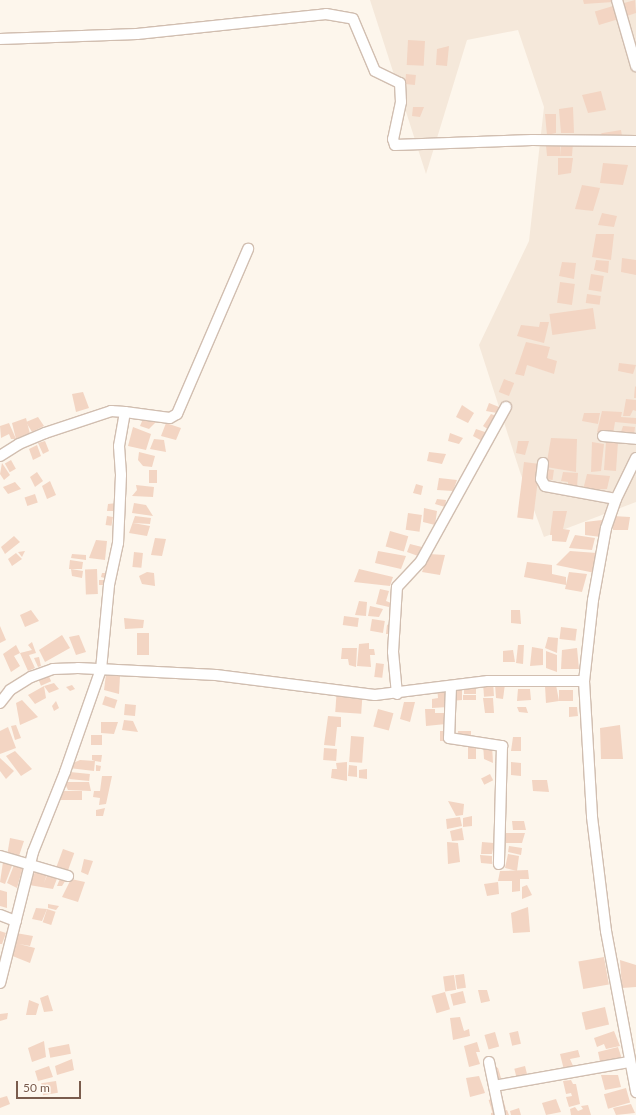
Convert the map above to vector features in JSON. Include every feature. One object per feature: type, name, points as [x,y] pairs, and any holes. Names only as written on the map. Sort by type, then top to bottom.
[{"type":"street","points":[[617,0],[636,66]]},
{"type":"street","points":[[0,40],[137,34],[326,14],[353,20],[375,71],[400,83],[401,102],[393,139],[395,145],[445,141],[636,141]]},
{"type":"street","points":[[0,456],[19,444],[45,433],[111,411],[170,418],[177,414],[248,249]]},
{"type":"street","points":[[397,694],[393,652],[397,587],[421,561],[506,407]]},
{"type":"street","points":[[0,983],[30,864],[101,669],[109,585],[118,543],[121,475],[119,446],[125,412]]},
{"type":"street","points":[[603,436],[636,439]]},
{"type":"street","points":[[636,458],[616,499],[606,528],[597,576],[584,682],[592,817],[608,949],[636,1092]]},
{"type":"street","points":[[543,463],[541,479],[544,486],[616,499]]},
{"type":"street","points":[[2,696],[31,677],[53,669],[101,669],[216,675],[364,695],[397,694],[495,681],[584,682]]},
{"type":"street","points":[[451,687],[449,738],[502,746],[500,864]]},
{"type":"street","points":[[0,856],[68,876]]},
{"type":"street","points":[[0,915],[16,921]]},
{"type":"street","points":[[489,1062],[500,1115]]},
{"type":"street","points":[[494,1086],[629,1062]]},
{"type":"shaded area","points":[[370,0],[636,0],[636,502],[544,537],[520,472],[479,345],[529,241],[544,107],[518,30],[467,40],[426,174]]},
{"type":"building","points":[[583,0],[613,0],[613,2],[584,4]]},
{"type":"building","points":[[635,0],[636,13],[627,16],[624,3]]},
{"type":"building","points":[[613,6],[617,19],[599,25],[595,12]]},
{"type":"building","points":[[408,40],[425,41],[424,66],[407,65]]},
{"type":"building","points":[[449,46],[447,66],[436,65],[437,49]]},
{"type":"building","points":[[406,74],[416,75],[415,85],[405,84]]},
{"type":"building","points":[[601,91],[606,110],[588,113],[582,95]]},
{"type":"building","points":[[413,107],[424,107],[420,117],[412,116]]},
{"type":"building","points":[[573,107],[574,133],[561,133],[559,109]]},
{"type":"building","points":[[545,114],[556,114],[556,133],[547,135]]},
{"type":"building","points":[[621,130],[623,143],[603,146],[601,133]]},
{"type":"building","points":[[573,143],[572,156],[560,156],[561,144]]},
{"type":"building","points":[[560,144],[560,156],[547,156],[546,145]]},
{"type":"building","points":[[558,158],[573,158],[571,173],[558,175]]},
{"type":"building","points":[[603,163],[628,165],[623,185],[600,183]]},
{"type":"building","points":[[582,185],[600,188],[593,211],[575,209]]},
{"type":"building","points":[[602,213],[617,216],[614,227],[598,225]]},
{"type":"building","points":[[596,234],[614,234],[611,260],[592,257]]},
{"type":"building","points":[[622,258],[636,260],[636,275],[621,272]]},
{"type":"building","points":[[596,260],[609,261],[608,273],[594,270]]},
{"type":"building","points":[[562,262],[576,263],[574,279],[559,276]]},
{"type":"building","points":[[591,274],[604,276],[601,292],[588,290]]},
{"type":"building","points":[[560,282],[575,284],[572,305],[557,303]]},
{"type":"building","points":[[587,294],[601,296],[600,305],[586,303]]},
{"type":"building","points":[[593,308],[596,329],[552,335],[549,314]]},
{"type":"building","points":[[540,322],[549,322],[544,343],[517,336],[521,325],[539,327]]},
{"type":"building","points":[[526,342],[550,347],[547,358],[557,361],[554,374],[527,365],[524,376],[515,374]]},
{"type":"building","points":[[619,363],[636,365],[633,374],[618,371]]},
{"type":"building","points":[[504,379],[514,383],[509,396],[499,392]]},
{"type":"building","points":[[635,386],[636,398],[634,398]]},
{"type":"building","points":[[83,392],[89,408],[76,412],[72,394]]},
{"type":"building","points":[[626,399],[636,400],[636,411],[633,410],[630,416],[623,416]]},
{"type":"building","points":[[489,403],[499,407],[497,413],[486,411]]},
{"type":"building","points":[[462,405],[474,413],[468,423],[456,417]]},
{"type":"building","points":[[602,411],[622,412],[621,417],[636,418],[636,424],[615,422],[613,434],[597,432]]},
{"type":"building","points":[[584,413],[600,413],[598,424],[582,421]]},
{"type":"building","points":[[145,414],[160,418],[149,429],[140,426]]},
{"type":"building","points":[[491,414],[499,417],[492,432],[483,426]]},
{"type":"building","points":[[38,417],[44,426],[32,432],[26,422]]},
{"type":"building","points":[[26,418],[30,434],[16,439],[12,423]]},
{"type":"building","points":[[9,423],[16,439],[11,439],[9,434],[1,438],[0,426]]},
{"type":"building","points":[[166,423],[181,428],[176,440],[161,436]]},
{"type":"building","points":[[623,426],[635,427],[634,436],[621,432]]},
{"type":"building","points":[[133,427],[151,434],[146,450],[128,446]]},
{"type":"building","points":[[476,429],[488,433],[484,442],[473,436]]},
{"type":"building","points":[[450,433],[463,438],[459,444],[448,441]]},
{"type":"building","points":[[551,438],[577,439],[576,472],[546,467]]},
{"type":"building","points":[[154,439],[164,440],[166,452],[150,449]]},
{"type":"building","points":[[45,441],[49,451],[43,454],[38,443]]},
{"type":"building","points":[[518,441],[529,441],[525,455],[516,453]]},
{"type":"building","points":[[606,441],[618,442],[616,471],[604,470]]},
{"type":"building","points":[[592,442],[604,444],[601,471],[591,472]]},
{"type":"building","points":[[37,445],[41,456],[33,460],[29,449]]},
{"type":"building","points":[[139,452],[155,456],[152,467],[143,466],[138,460]]},
{"type":"building","points":[[429,452],[446,454],[442,464],[427,461]]},
{"type":"building","points":[[11,460],[16,469],[10,472],[5,463]]},
{"type":"building","points":[[524,462],[540,464],[533,520],[517,518]]},
{"type":"building","points":[[2,463],[10,475],[4,480],[0,474]]},
{"type":"building","points":[[547,469],[554,470],[553,480],[546,479]]},
{"type":"building","points":[[149,470],[157,470],[157,483],[149,483]]},
{"type":"building","points":[[37,472],[43,481],[35,487],[30,477]]},
{"type":"building","points":[[563,472],[578,473],[577,487],[568,487],[568,482],[561,481]]},
{"type":"building","points":[[587,474],[610,476],[607,489],[583,490]]},
{"type":"building","points":[[439,478],[457,480],[453,491],[437,490]]},
{"type":"building","points":[[50,481],[56,495],[47,499],[42,486]]},
{"type":"building","points":[[15,482],[21,489],[8,494],[3,487]]},
{"type":"building","points":[[416,484],[423,486],[421,495],[413,493]]},
{"type":"building","points":[[136,485],[154,487],[153,497],[132,496],[137,490]]},
{"type":"building","points":[[35,494],[38,503],[27,506],[25,497]]},
{"type":"building","points":[[437,499],[446,500],[445,507],[435,504]]},
{"type":"building","points":[[117,503],[118,511],[107,511],[108,504]]},
{"type":"building","points":[[134,503],[146,505],[153,516],[132,513]]},
{"type":"building","points":[[424,508],[437,511],[435,525],[423,522]]},
{"type":"building","points":[[553,511],[567,511],[563,529],[570,530],[566,542],[552,541],[552,535],[550,535]]},
{"type":"building","points":[[408,513],[422,515],[419,532],[406,530]]},
{"type":"building","points":[[107,516],[113,517],[112,526],[106,525]]},
{"type":"building","points":[[135,516],[151,518],[150,524],[133,523],[150,526],[147,536],[129,533]]},
{"type":"building","points":[[613,516],[630,517],[628,530],[613,530]]},
{"type":"building","points":[[602,520],[601,537],[585,535],[585,522]]},
{"type":"building","points":[[390,531],[408,536],[404,552],[386,546]]},
{"type":"building","points":[[575,535],[595,538],[592,550],[569,548]]},
{"type":"building","points":[[14,536],[20,542],[5,554],[1,547]]},
{"type":"building","points":[[155,538],[166,539],[162,556],[151,555]]},
{"type":"building","points":[[96,540],[107,541],[105,560],[89,558]]},
{"type":"building","points":[[410,544],[422,547],[418,556],[407,552]]},
{"type":"building","points":[[25,551],[22,557],[18,552]]},
{"type":"building","points":[[378,551],[406,556],[401,569],[375,563]]},
{"type":"building","points":[[570,551],[597,553],[595,573],[556,565]]},
{"type":"building","points":[[134,552],[143,553],[141,568],[132,567]]},
{"type":"building","points":[[16,553],[22,559],[12,566],[8,559]]},
{"type":"building","points":[[72,554],[86,555],[86,560],[71,558]]},
{"type":"building","points":[[429,554],[445,555],[440,575],[422,572]]},
{"type":"building","points":[[70,560],[83,562],[82,569],[69,569]]},
{"type":"building","points":[[527,562],[552,565],[552,574],[566,577],[566,585],[524,577]]},
{"type":"building","points":[[71,569],[83,571],[82,578],[72,576]]},
{"type":"building","points":[[85,569],[97,569],[98,594],[86,594]]},
{"type":"building","points":[[359,569],[393,577],[390,586],[354,582]]},
{"type":"building","points":[[147,572],[154,573],[155,586],[142,584],[139,576]]},
{"type":"building","points":[[569,572],[587,574],[582,592],[565,589]]},
{"type":"building","points":[[102,573],[110,573],[108,579],[101,577]]},
{"type":"building","points":[[99,580],[107,580],[109,585],[99,585]]},
{"type":"building","points":[[380,589],[389,591],[386,601],[391,603],[389,607],[376,604]]},
{"type":"building","points":[[359,601],[367,602],[366,616],[355,615]]},
{"type":"building","points":[[370,606],[383,609],[379,617],[368,616]]},
{"type":"building","points":[[31,610],[39,621],[25,627],[20,615]]},
{"type":"building","points":[[511,610],[520,610],[521,624],[511,623]]},
{"type":"building","points":[[344,616],[359,618],[358,627],[343,625]]},
{"type":"building","points":[[124,618],[144,620],[143,628],[125,629]]},
{"type":"building","points":[[372,619],[385,621],[383,633],[370,631]]},
{"type":"building","points":[[389,624],[389,634],[386,634],[387,625]]},
{"type":"building","points":[[0,626],[6,640],[0,643]]},
{"type":"building","points":[[561,627],[577,629],[575,641],[560,639]]},
{"type":"building","points":[[137,633],[149,633],[149,655],[137,655]]},
{"type":"building","points":[[62,635],[70,648],[45,662],[39,650]]},
{"type":"building","points":[[79,635],[86,652],[76,655],[69,637]]},
{"type":"building","points":[[548,637],[558,638],[557,653],[545,648]]},
{"type":"building","points":[[32,642],[36,653],[29,655],[35,668],[28,671],[20,653],[32,650],[28,645]]},
{"type":"building","points":[[369,643],[369,649],[374,649],[375,655],[370,655],[371,667],[357,666],[359,644]]},
{"type":"building","points":[[16,645],[20,653],[14,656],[20,666],[11,672],[3,654]]},
{"type":"building","points":[[518,645],[524,645],[523,664],[516,663]]},
{"type":"building","points":[[532,647],[543,649],[543,665],[530,666]]},
{"type":"building","points":[[342,648],[357,648],[356,667],[349,665],[348,659],[341,659]]},
{"type":"building","points":[[577,648],[579,669],[561,669],[562,650]]},
{"type":"building","points":[[513,650],[515,662],[503,662],[503,651]]},
{"type":"building","points":[[546,651],[557,655],[557,672],[546,668]]},
{"type":"building","points":[[39,657],[41,666],[38,667],[34,658]]},
{"type":"building","points":[[376,663],[384,664],[382,678],[374,677]]},
{"type":"building","points":[[48,674],[51,681],[41,686],[38,678]]},
{"type":"building","points":[[106,674],[120,676],[119,694],[104,690]]},
{"type":"building","points":[[493,682],[494,696],[484,697],[483,683]]},
{"type":"building","points":[[54,683],[59,689],[49,693],[44,686]]},
{"type":"building","points":[[495,684],[505,684],[503,699],[496,698]]},
{"type":"building","points":[[72,685],[75,689],[70,691],[66,687]]},
{"type":"building","points":[[464,685],[476,685],[476,694],[464,694]]},
{"type":"building","points":[[556,685],[559,701],[546,703],[545,686]]},
{"type":"building","points":[[44,686],[46,698],[35,704],[28,695]]},
{"type":"building","points":[[448,686],[448,707],[432,708],[432,699],[438,698],[437,687]]},
{"type":"building","points":[[462,686],[462,700],[451,701],[452,687]]},
{"type":"building","points":[[337,687],[363,689],[361,714],[335,712]]},
{"type":"building","points":[[518,689],[530,689],[531,700],[517,701]]},
{"type":"building","points":[[559,690],[573,690],[573,701],[559,701]]},
{"type":"building","points":[[463,695],[476,695],[476,700],[463,700]]},
{"type":"building","points":[[105,696],[117,700],[115,709],[102,705]]},
{"type":"building","points":[[483,698],[493,698],[494,713],[485,713]]},
{"type":"building","points":[[22,700],[38,717],[20,725],[16,703]]},
{"type":"building","points":[[56,701],[59,708],[54,711],[52,706]]},
{"type":"building","points":[[404,702],[415,702],[410,722],[400,719]]},
{"type":"building","points":[[125,704],[136,705],[135,716],[124,715]]},
{"type":"building","points":[[517,707],[526,707],[528,713],[519,712]]},
{"type":"building","points":[[569,707],[577,707],[578,716],[569,717]]},
{"type":"building","points":[[378,709],[393,713],[389,731],[373,726]]},
{"type":"building","points":[[425,709],[435,709],[435,713],[445,713],[446,724],[426,726]]},
{"type":"building","points":[[328,716],[341,717],[341,727],[337,727],[335,746],[324,745]]},
{"type":"building","points":[[124,720],[133,721],[138,732],[122,730]]},
{"type":"building","points":[[101,722],[118,722],[114,734],[101,733]]},
{"type":"building","points":[[16,725],[21,738],[15,740],[11,726]]},
{"type":"building","points":[[620,725],[623,759],[601,759],[600,728]]},
{"type":"building","points":[[8,727],[16,748],[0,754],[0,731]]},
{"type":"building","points":[[440,731],[452,731],[452,741],[440,741]]},
{"type":"building","points":[[458,731],[471,731],[471,739],[457,738]]},
{"type":"building","points":[[91,735],[102,735],[102,745],[91,745]]},
{"type":"building","points":[[351,736],[364,737],[362,763],[349,762]]},
{"type":"building","points":[[513,737],[521,737],[521,751],[511,751]]},
{"type":"building","points":[[483,744],[492,745],[493,763],[484,759]]},
{"type":"building","points":[[468,745],[476,745],[476,759],[468,759]]},
{"type":"building","points":[[324,748],[337,749],[336,761],[323,760]]},
{"type":"building","points":[[15,751],[32,769],[21,776],[6,756]]},
{"type":"building","points":[[92,755],[102,755],[101,762],[92,760]]},
{"type":"building","points":[[0,758],[14,771],[6,779],[0,771]]},
{"type":"building","points":[[80,760],[95,761],[94,771],[69,768],[73,763]]},
{"type":"building","points":[[347,762],[347,781],[331,778],[332,769],[337,769],[336,763]]},
{"type":"building","points":[[511,762],[521,763],[521,776],[511,775]]},
{"type":"building","points":[[96,765],[101,766],[100,771],[96,771]]},
{"type":"building","points":[[349,765],[357,766],[357,777],[348,776]]},
{"type":"building","points":[[367,769],[367,779],[359,778],[359,770]]},
{"type":"building","points":[[70,772],[90,774],[89,781],[69,779]]},
{"type":"building","points":[[490,774],[493,780],[484,785],[481,779]]},
{"type":"building","points":[[102,776],[112,776],[106,804],[99,805],[100,798],[93,797],[94,791],[100,791]]},
{"type":"building","points":[[532,780],[547,780],[549,792],[533,791]]},
{"type":"building","points":[[64,782],[89,782],[91,791],[68,790]]},
{"type":"building","points":[[61,791],[82,791],[82,800],[61,800]]},
{"type":"building","points":[[448,801],[464,804],[463,815],[456,816]]},
{"type":"building","points":[[105,808],[103,816],[96,816],[96,810]]},
{"type":"building","points":[[472,816],[472,826],[463,827],[463,818]]},
{"type":"building","points":[[460,817],[462,826],[447,829],[446,819]]},
{"type":"building","points":[[512,821],[524,821],[526,830],[513,830]]},
{"type":"building","points":[[462,828],[464,840],[452,841],[450,831]]},
{"type":"building","points":[[506,833],[525,833],[522,843],[506,843]]},
{"type":"building","points":[[10,838],[24,841],[18,859],[7,856]]},
{"type":"building","points":[[447,842],[458,843],[460,862],[448,864]]},
{"type":"building","points":[[482,842],[494,843],[492,854],[481,854]]},
{"type":"building","points":[[509,846],[522,848],[521,855],[508,852]]},
{"type":"building","points":[[63,849],[74,853],[68,871],[57,867]]},
{"type":"building","points":[[508,854],[519,856],[517,871],[505,868]]},
{"type":"building","points":[[480,855],[492,856],[492,864],[481,863]]},
{"type":"building","points":[[84,859],[93,861],[88,875],[81,872]]},
{"type":"building","points":[[3,862],[13,863],[5,884],[0,882]]},
{"type":"building","points":[[14,865],[23,867],[17,888],[7,883]]},
{"type":"building","points":[[528,870],[529,879],[520,879],[520,891],[512,892],[512,881],[498,881],[500,871]]},
{"type":"building","points":[[35,872],[47,874],[44,883],[48,873],[58,876],[53,889],[29,885]]},
{"type":"building","points":[[61,876],[67,878],[62,886],[57,886]]},
{"type":"building","points":[[71,879],[85,882],[78,902],[62,897]]},
{"type":"building","points":[[498,882],[499,894],[487,896],[484,884]]},
{"type":"building","points":[[527,885],[532,895],[522,899],[522,887]]},
{"type":"building","points":[[0,890],[7,892],[7,908],[0,906]]},
{"type":"building","points":[[48,904],[59,906],[56,910],[48,908]]},
{"type":"building","points":[[528,907],[530,932],[513,933],[511,913]]},
{"type":"building","points":[[36,908],[47,909],[42,921],[32,919]]},
{"type":"building","points":[[47,909],[56,912],[51,925],[43,922]]},
{"type":"building","points":[[0,931],[6,933],[2,944],[0,944]]},
{"type":"building","points":[[16,933],[33,936],[30,946],[19,944],[35,948],[30,963],[10,955]]},
{"type":"building","points":[[604,957],[609,985],[583,989],[578,962]]},
{"type":"building","points":[[620,960],[636,965],[636,987],[622,988]]},
{"type":"building","points":[[464,974],[466,988],[457,989],[455,975]]},
{"type":"building","points":[[454,975],[456,990],[445,991],[443,977]]},
{"type":"building","points":[[478,990],[487,990],[490,1001],[481,1003]]},
{"type":"building","points":[[463,991],[466,1003],[453,1006],[450,994]]},
{"type":"building","points":[[445,992],[450,1009],[437,1013],[432,996]]},
{"type":"building","points":[[48,995],[53,1011],[44,1012],[40,998]]},
{"type":"building","points":[[29,1000],[39,1004],[36,1015],[26,1015]]},
{"type":"building","points":[[605,1007],[609,1025],[586,1030],[582,1012]]},
{"type":"building","points":[[8,1013],[7,1019],[0,1021],[0,1014]]},
{"type":"building","points":[[460,1017],[464,1031],[469,1029],[470,1036],[453,1040],[450,1018]]},
{"type":"building","points":[[518,1031],[521,1044],[512,1046],[509,1033]]},
{"type":"building","points":[[614,1031],[620,1046],[606,1049],[604,1044],[597,1047],[594,1038]]},
{"type":"building","points":[[495,1032],[499,1046],[489,1049],[484,1035]]},
{"type":"building","points":[[44,1041],[46,1057],[32,1062],[28,1048]]},
{"type":"building","points":[[477,1042],[480,1052],[476,1052],[480,1064],[469,1067],[464,1046]]},
{"type":"building","points":[[69,1044],[71,1054],[50,1058],[48,1048]]},
{"type":"building","points":[[618,1047],[623,1062],[601,1066],[598,1052]]},
{"type":"building","points":[[578,1050],[580,1057],[570,1059],[574,1068],[564,1070],[560,1054]]},
{"type":"building","points":[[72,1059],[74,1070],[57,1075],[55,1066]]},
{"type":"building","points":[[491,1065],[498,1068],[501,1078],[488,1083],[485,1071]]},
{"type":"building","points":[[49,1066],[53,1077],[38,1081],[35,1071]]},
{"type":"building","points":[[525,1066],[528,1078],[517,1080],[514,1069]]},
{"type":"building","points":[[601,1075],[618,1075],[621,1087],[605,1090]]},
{"type":"building","points":[[479,1076],[485,1093],[470,1097],[466,1078]]},
{"type":"building","points":[[571,1080],[573,1084],[576,1084],[580,1104],[569,1107],[566,1097],[572,1096],[571,1093],[566,1094],[563,1081]]},
{"type":"building","points":[[56,1081],[58,1093],[43,1095],[41,1083]]},
{"type":"building","points":[[626,1088],[630,1102],[608,1109],[604,1094]]},
{"type":"building","points":[[7,1096],[10,1104],[0,1108],[0,1098]]},
{"type":"building","points":[[502,1096],[506,1109],[493,1113],[489,1100]]},
{"type":"building","points":[[556,1099],[561,1112],[546,1115],[542,1103]]},
{"type":"building","points":[[631,1104],[635,1113],[616,1115],[613,1108]]},
{"type":"building","points":[[588,1105],[591,1115],[571,1115],[570,1109],[575,1107],[578,1111],[583,1109],[581,1106]]},
{"type":"building","points":[[519,1108],[521,1115],[511,1115],[510,1111]]},
{"type":"building","points":[[507,1110],[509,1115],[491,1115],[491,1113]]}]
